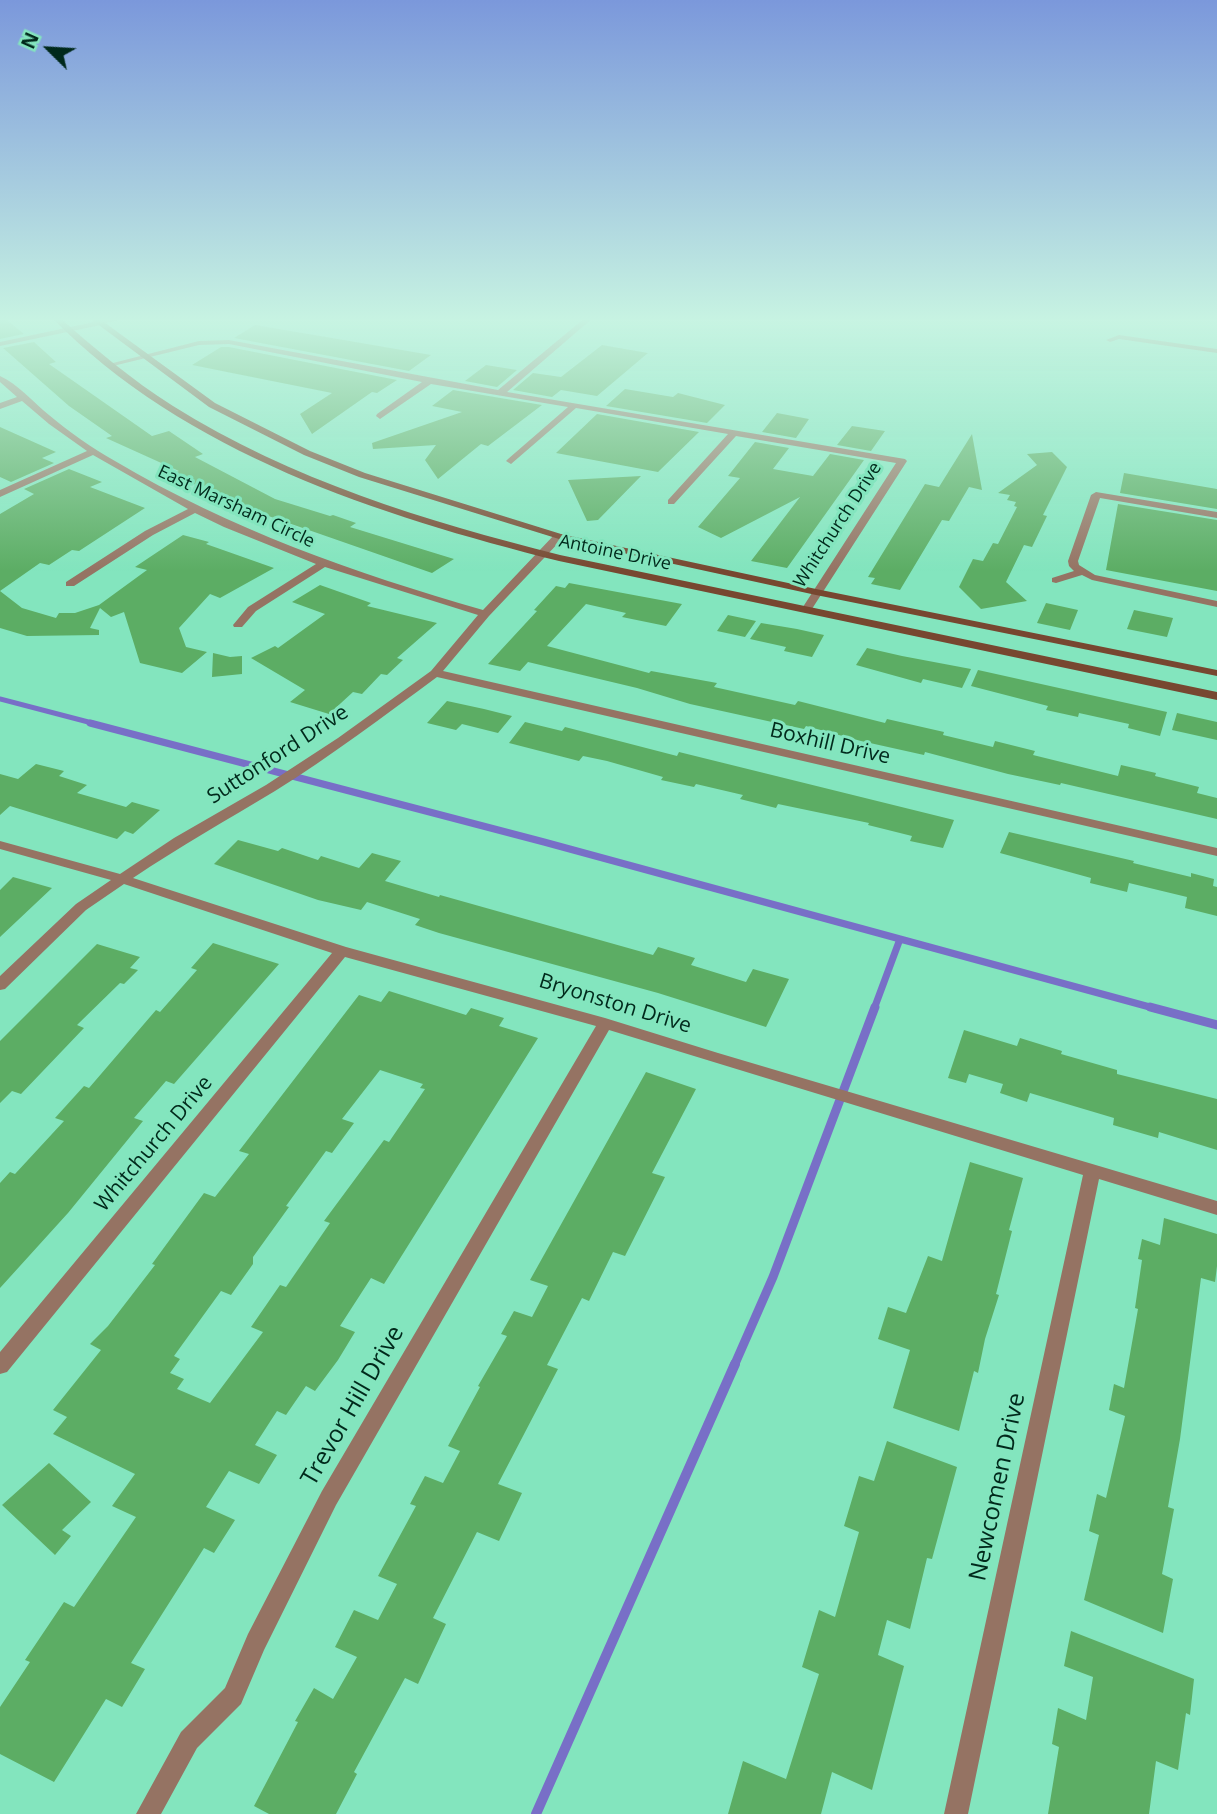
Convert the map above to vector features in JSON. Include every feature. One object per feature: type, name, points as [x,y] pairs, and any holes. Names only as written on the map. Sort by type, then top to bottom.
[{"type":"main road","name":"Antoine Drive","points":[[159,402],[333,489],[542,555],[1217,696]]},
{"type":"main road","name":"Antoine Drive","points":[[207,402],[302,455],[559,536],[816,592],[1217,673]]},
{"type":"main road","points":[[1132,679],[1139,658]]},
{"type":"street","name":"East Marsham Circle","points":[[27,402],[94,451],[168,497],[322,564],[485,614]]},
{"type":"street","points":[[380,416],[400,402]]},
{"type":"street","points":[[549,402],[734,433]]},
{"type":"street","points":[[511,461],[574,406]]},
{"type":"street","points":[[671,502],[734,433]]},
{"type":"street","name":"Whitchurch Drive","points":[[734,433],[902,461],[806,610]]},
{"type":"street","points":[[0,494],[94,451]]},
{"type":"street","points":[[1217,515],[1096,495],[1073,561],[1074,566],[1081,572],[1107,581],[1217,604]]},
{"type":"street","points":[[70,584],[149,533],[195,509]]},
{"type":"street","name":"Suttonford Drive","points":[[0,985],[81,907],[180,841],[270,788],[342,741],[435,673],[485,614],[559,536]]},
{"type":"street","points":[[238,625],[252,609],[322,564]]},
{"type":"street","points":[[1056,580],[1081,572]]},
{"type":"street","name":"Boxhill Drive","points":[[435,673],[1217,852]]},
{"type":"street","name":"Bryonston Drive","points":[[0,845],[122,879],[342,951],[605,1023],[1217,1208]]},
{"type":"street","name":"Whitchurch Drive","points":[[0,1366],[342,951]]},
{"type":"street","name":"Trevor Hill Drive","points":[[148,1814],[188,1740],[233,1696],[256,1642],[329,1498],[560,1104],[570,1078],[585,1061],[605,1023]]},
{"type":"street","name":"Newcomen Drive","points":[[956,1814],[1092,1172]]},
{"type":"building","points":[[64,402],[103,402],[152,436],[169,431],[203,454],[195,457],[275,499],[333,515],[356,523],[350,527],[454,559],[432,573],[211,496],[211,493],[173,473],[179,471],[106,438],[112,436]]},
{"type":"building","points":[[319,402],[358,402],[312,434],[300,414]]},
{"type":"building","points":[[438,402],[522,402],[542,405],[488,446],[481,444],[438,479],[425,460],[436,445],[373,449],[372,443],[462,412],[432,406]]},
{"type":"building","points":[[611,402],[712,402],[725,405],[707,423],[606,406]]},
{"type":"building","points":[[777,413],[809,419],[796,438],[762,432]]},
{"type":"building","points":[[597,414],[699,432],[658,472],[556,453]]},
{"type":"building","points":[[852,426],[885,431],[871,451],[837,445]]},
{"type":"building","points":[[0,427],[56,452],[42,458],[54,463],[11,482],[0,477]]},
{"type":"building","points":[[972,434],[982,490],[969,487],[949,521],[942,520],[900,590],[871,584],[875,578],[868,577],[925,484],[939,487]]},
{"type":"building","points":[[755,442],[789,448],[773,469],[813,476],[830,454],[864,460],[787,568],[751,561],[800,497],[721,538],[698,527],[740,478],[728,476]]},
{"type":"building","points":[[1052,452],[1067,467],[1043,515],[1047,516],[1032,547],[1024,545],[1006,582],[1027,601],[981,609],[959,587],[973,559],[983,561],[993,543],[998,544],[1017,507],[1014,506],[1016,502],[1007,500],[1010,495],[998,493],[1037,465],[1027,454]]},
{"type":"building","points":[[69,469],[102,482],[90,487],[145,508],[79,551],[72,550],[49,565],[40,563],[0,591],[0,514],[34,494],[24,489]]},
{"type":"building","points":[[1124,473],[1217,489],[1217,509],[1120,493]]},
{"type":"building","points":[[641,476],[598,520],[587,521],[568,480]]},
{"type":"building","points":[[1118,504],[1217,520],[1217,591],[1106,570]]},
{"type":"building","points":[[183,535],[209,542],[206,544],[274,568],[220,598],[210,594],[179,628],[186,647],[207,652],[182,673],[140,663],[124,612],[111,617],[100,608],[90,628],[99,630],[99,635],[27,636],[0,628],[0,591],[22,608],[56,618],[59,613],[75,613],[99,605],[147,570],[135,567]]},
{"type":"building","points":[[569,583],[682,604],[666,626],[622,617],[626,613],[586,604],[547,646],[649,673],[651,671],[717,683],[714,687],[795,705],[798,701],[885,723],[887,719],[993,747],[995,741],[1035,751],[1033,755],[1118,776],[1121,765],[1156,773],[1155,776],[1199,787],[1197,793],[1217,798],[1217,819],[1061,783],[1060,785],[1008,774],[925,752],[924,755],[861,741],[806,726],[804,729],[690,704],[637,688],[528,662],[520,671],[488,664],[537,611],[534,610],[556,586],[565,588]]},
{"type":"building","points":[[320,585],[371,603],[367,606],[437,623],[397,658],[403,660],[387,675],[381,674],[362,694],[353,692],[329,714],[290,702],[305,690],[251,658],[275,646],[278,648],[325,614],[292,602]]},
{"type":"building","points":[[1046,603],[1078,610],[1070,630],[1037,623]]},
{"type":"building","points":[[1134,610],[1173,618],[1167,637],[1127,629]]},
{"type":"building","points":[[728,615],[756,621],[745,637],[717,631]]},
{"type":"building","points":[[761,623],[824,635],[812,657],[784,651],[786,647],[750,639]]},
{"type":"building","points":[[867,648],[971,669],[962,688],[923,679],[921,683],[856,665]]},
{"type":"building","points":[[213,653],[230,657],[242,656],[242,674],[212,677]]},
{"type":"building","points":[[978,670],[1167,712],[1160,736],[1128,728],[1129,724],[1079,713],[1078,717],[1046,710],[1048,706],[971,686]]},
{"type":"building","points":[[447,701],[512,716],[498,733],[462,724],[456,730],[427,723]]},
{"type":"building","points":[[1177,713],[1217,722],[1217,740],[1172,730]]},
{"type":"building","points":[[525,722],[562,731],[565,727],[677,756],[679,752],[954,820],[943,848],[910,841],[912,836],[868,825],[869,823],[778,804],[776,808],[740,799],[743,795],[696,784],[694,787],[661,780],[663,777],[607,761],[583,756],[579,761],[509,743]]},
{"type":"building","points":[[36,764],[64,771],[59,776],[87,785],[77,793],[126,807],[132,802],[160,810],[133,834],[125,831],[117,839],[10,806],[0,815],[0,774],[18,779]]},
{"type":"building","points":[[1009,832],[1191,877],[1191,873],[1214,879],[1213,886],[1217,887],[1217,916],[1185,908],[1187,897],[1129,883],[1127,892],[1090,883],[1091,878],[1000,853]]},
{"type":"building","points":[[238,840],[278,851],[282,848],[318,860],[321,856],[359,868],[372,853],[401,861],[385,881],[653,955],[658,947],[695,958],[691,965],[746,982],[753,969],[789,979],[766,1027],[658,993],[439,933],[415,925],[420,919],[367,902],[361,910],[318,900],[214,864]]},
{"type":"building","points":[[13,877],[52,888],[0,937],[0,890]]},
{"type":"building","points":[[213,943],[279,964],[174,1084],[166,1081],[134,1118],[143,1121],[68,1213],[0,1288],[0,1183],[10,1172],[15,1174],[64,1121],[55,1118],[84,1086],[89,1088],[156,1010],[160,1012],[197,970],[191,968]]},
{"type":"building","points":[[97,944],[140,957],[130,968],[138,970],[124,984],[120,983],[77,1025],[84,1028],[21,1094],[12,1091],[0,1103],[0,1041]]},
{"type":"building","points":[[389,991],[466,1015],[471,1008],[504,1018],[499,1026],[538,1038],[384,1284],[371,1278],[340,1326],[355,1332],[338,1360],[315,1391],[306,1386],[286,1415],[277,1411],[255,1445],[277,1455],[259,1484],[229,1471],[206,1507],[235,1520],[214,1553],[204,1548],[131,1663],[145,1669],[122,1707],[106,1699],[54,1782],[0,1754],[0,1707],[30,1662],[25,1660],[64,1602],[74,1607],[136,1517],[112,1506],[135,1474],[53,1434],[67,1417],[53,1410],[101,1350],[90,1344],[108,1326],[155,1265],[152,1264],[204,1193],[215,1197],[249,1154],[239,1151],[359,995],[381,1002]],"holes":[[[380,1070],[423,1084],[420,1088],[425,1089],[389,1142],[384,1140],[324,1221],[330,1223],[286,1287],[280,1285],[251,1327],[263,1332],[210,1403],[177,1389],[184,1379],[170,1373],[180,1359],[174,1356],[221,1291],[231,1295],[253,1264],[253,1257],[289,1207],[286,1206],[326,1151],[332,1153],[354,1123],[342,1119]]]},
{"type":"building","points":[[964,1030],[1017,1046],[1020,1038],[1062,1051],[1061,1054],[1117,1070],[1117,1074],[1217,1099],[1217,1150],[1159,1132],[1158,1138],[1113,1125],[1114,1118],[1030,1093],[1027,1102],[1000,1093],[1003,1084],[969,1074],[966,1083],[948,1078]]},
{"type":"building","points":[[646,1072],[696,1089],[652,1173],[665,1177],[625,1256],[613,1252],[589,1301],[582,1298],[547,1365],[558,1369],[498,1484],[522,1493],[499,1541],[477,1532],[433,1618],[446,1624],[418,1684],[405,1678],[354,1772],[357,1774],[336,1814],[269,1814],[254,1806],[298,1722],[295,1721],[314,1688],[333,1699],[357,1657],[335,1647],[354,1610],[378,1620],[397,1584],[378,1576],[416,1506],[410,1504],[425,1476],[443,1483],[460,1451],[448,1446],[507,1336],[501,1334],[514,1311],[532,1317],[548,1286],[530,1280]]},
{"type":"building","points":[[970,1162],[1023,1178],[1009,1230],[1012,1231],[996,1294],[999,1295],[978,1373],[974,1371],[959,1431],[893,1408],[910,1350],[878,1339],[888,1307],[906,1313],[928,1256],[942,1261]]},
{"type":"building","points":[[1164,1218],[1217,1234],[1217,1266],[1215,1282],[1201,1278],[1180,1439],[1168,1507],[1174,1509],[1162,1574],[1173,1579],[1163,1633],[1084,1600],[1099,1535],[1089,1531],[1097,1494],[1106,1498],[1125,1416],[1109,1410],[1114,1384],[1124,1388],[1138,1309],[1135,1308],[1142,1260],[1138,1259],[1142,1239],[1160,1245]]},
{"type":"building","points":[[887,1441],[957,1467],[932,1559],[927,1558],[910,1629],[887,1620],[878,1655],[904,1666],[872,1790],[832,1772],[821,1814],[728,1814],[743,1761],[786,1779],[819,1674],[802,1667],[819,1610],[835,1617],[859,1532],[844,1526],[859,1476],[874,1481]]},
{"type":"building","points":[[49,1463],[91,1502],[62,1530],[71,1536],[55,1555],[2,1505]]},
{"type":"building","points":[[1071,1631],[1194,1679],[1190,1715],[1186,1713],[1178,1770],[1156,1761],[1149,1814],[1048,1814],[1059,1747],[1052,1744],[1058,1708],[1086,1720],[1093,1677],[1064,1666]]},
{"type":"waterway","points":[[0,699],[96,724]]},
{"type":"waterway","points":[[90,723],[544,842],[1157,1009]]},
{"type":"waterway","points":[[874,1009],[900,939]]},
{"type":"waterway","points":[[734,1366],[773,1277],[875,1007]]},
{"type":"waterway","points":[[1150,1007],[1217,1025]]},
{"type":"waterway","points":[[536,1814],[735,1364]]}]
